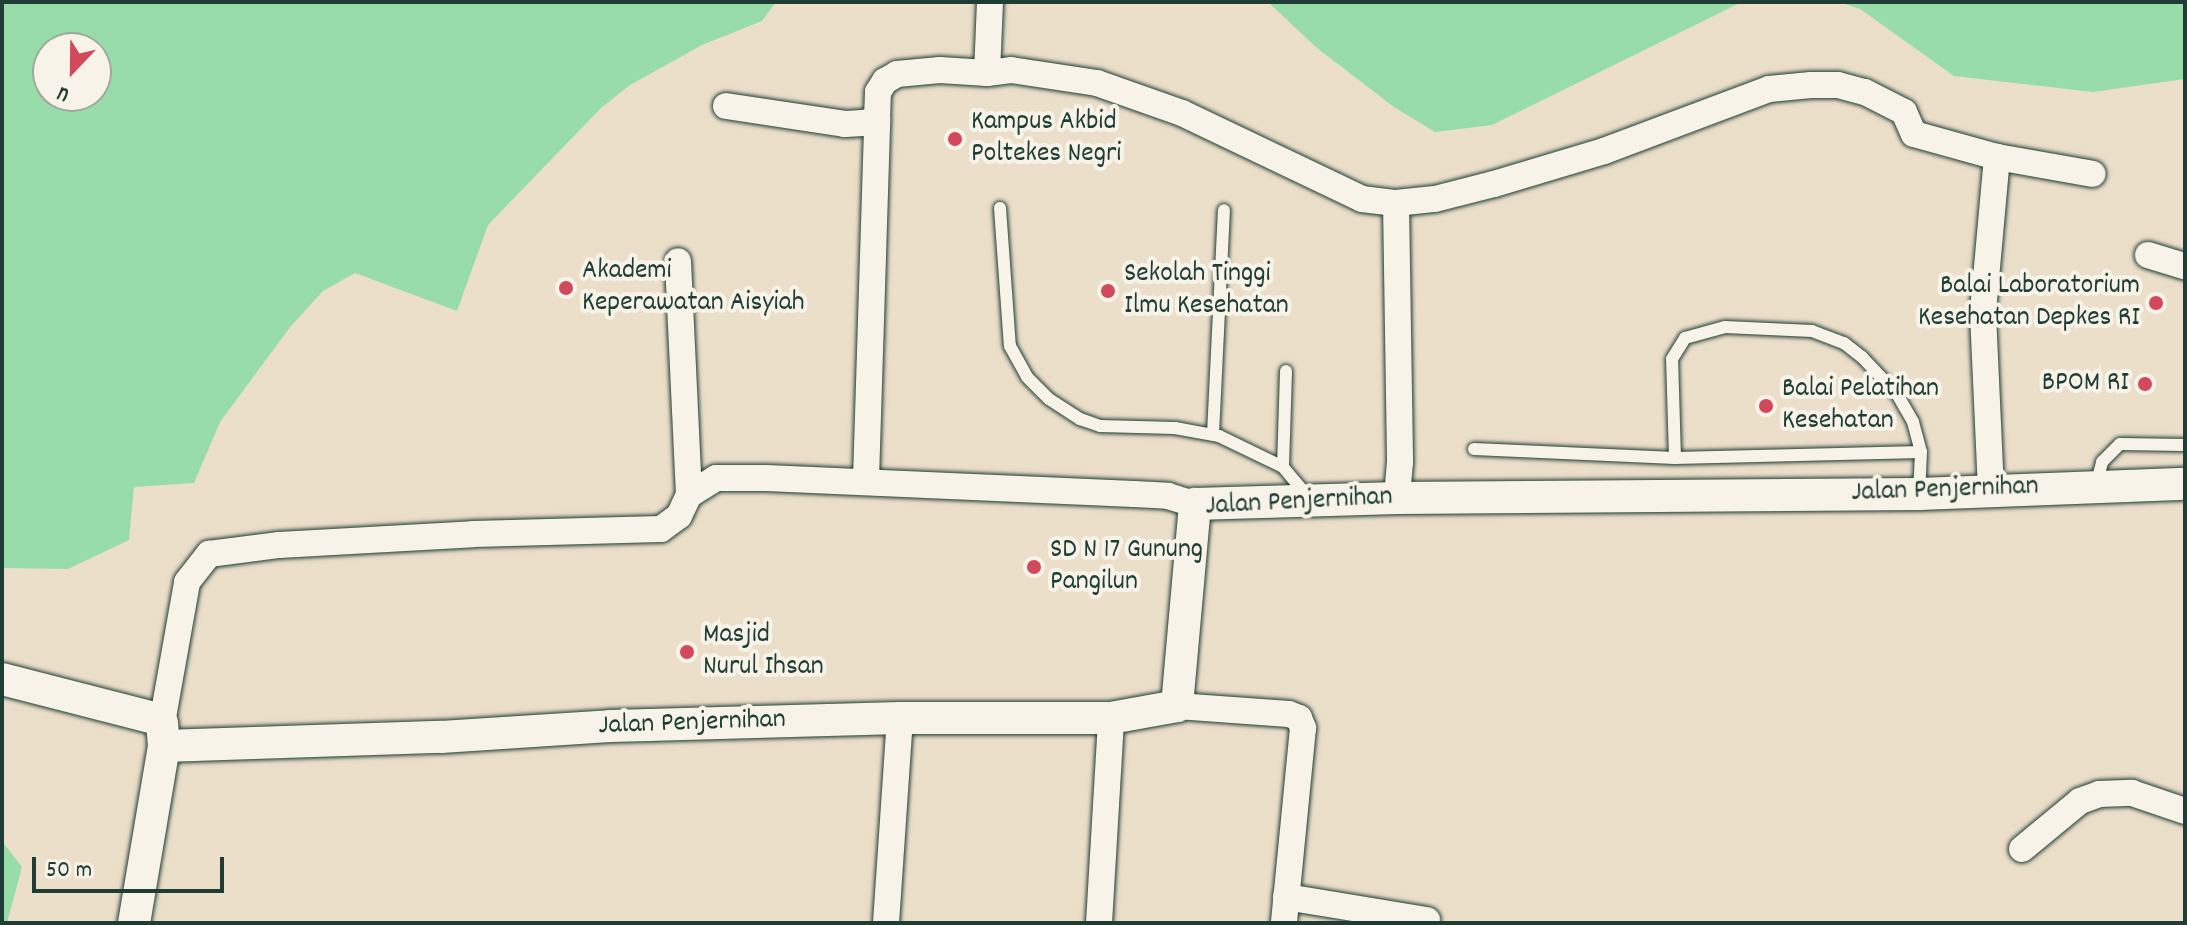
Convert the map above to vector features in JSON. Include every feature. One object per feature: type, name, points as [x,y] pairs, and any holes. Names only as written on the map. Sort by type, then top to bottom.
[{"type":"street","points":[[987,73],[990,2]]},
{"type":"street","points":[[866,479],[878,92],[885,81],[897,74],[940,70],[987,73],[1011,70],[1097,83],[1182,113],[1362,199],[1396,203],[1435,199],[1494,184],[1604,151],[1769,89],[1811,85],[1838,85],[1865,92],[1904,112],[1914,134],[1997,157],[2093,174]]},
{"type":"street","points":[[726,106],[845,124],[877,120]]},
{"type":"street","points":[[1991,490],[1983,311],[1997,157]]},
{"type":"street","points":[[1396,203],[1400,462],[1397,498]]},
{"type":"street","points":[[2148,255],[2185,266]]},
{"type":"street","points":[[134,923],[187,582],[209,554],[279,545],[473,534],[661,529],[679,516],[689,495],[678,261]]},
{"type":"street","points":[[689,495],[716,478],[866,479],[997,490],[1168,496],[1195,504]]},
{"type":"street","name":"Jalan Penjernihan","points":[[163,734],[441,737],[625,725],[900,718],[1111,718],[1177,706],[1195,504],[1397,498],[1919,494],[2185,484]]},
{"type":"street","points":[[2,679],[154,718],[163,734]]},
{"type":"street","points":[[1177,706],[1289,714],[1299,718],[1303,728],[1285,910],[1427,920]]},
{"type":"street","points":[[886,923],[900,718]]},
{"type":"street","points":[[1099,923],[1111,718]]},
{"type":"street","points":[[2022,849],[2080,801],[2099,794],[2132,793],[2185,811]]},
{"type":"lane","points":[[1000,208],[1010,346],[1027,377],[1049,399],[1080,419],[1100,426],[1175,428],[1213,434],[1246,446],[1283,467],[1310,500]]},
{"type":"lane","points":[[1213,434],[1224,210]]},
{"type":"lane","points":[[1675,458],[1672,359],[1685,338],[1725,327],[1812,331],[1844,343],[1870,364],[1897,394],[1913,422],[1921,452],[1919,494]]},
{"type":"lane","points":[[1283,467],[1286,371]]},
{"type":"lane","points":[[2096,485],[2102,462],[2120,444],[2152,442],[2185,445]]},
{"type":"lane","points":[[1474,449],[1675,458],[1921,452]]},
{"type":"green space","points":[[2,2],[776,2],[762,21],[702,45],[630,85],[601,108],[488,225],[457,311],[355,273],[323,291],[291,326],[220,422],[194,483],[134,487],[129,540],[68,569],[2,568]]},
{"type":"green space","points":[[1268,2],[1742,2],[1492,125],[1435,132],[1394,107],[1317,48]]},
{"type":"green space","points":[[1839,2],[2185,2],[2185,79],[2093,92],[1954,76],[1860,9]]},
{"type":"green space","points":[[2,841],[22,867],[7,923],[2,923]]},
{"type":"place","name":"Kampus Akbid Poltekes Negri","points":[[955,139]]},
{"type":"place","name":"Akademi Keperawatan Aisyiah","points":[[566,288]]},
{"type":"place","name":"Sekolah Tinggi Ilmu Kesehatan","points":[[1108,291]]},
{"type":"place","name":"Balai Laboratorium Kesehatan Depkes RI","points":[[2156,303]]},
{"type":"place","name":"BPOM RI","points":[[2145,384]]},
{"type":"place","name":"Balai Pelatihan Kesehatan","points":[[1766,406]]},
{"type":"place","name":"SD N 17 Gunung Pangilun","points":[[1034,567]]},
{"type":"place","name":"Masjid Nurul Ihsan","points":[[687,652]]}]
